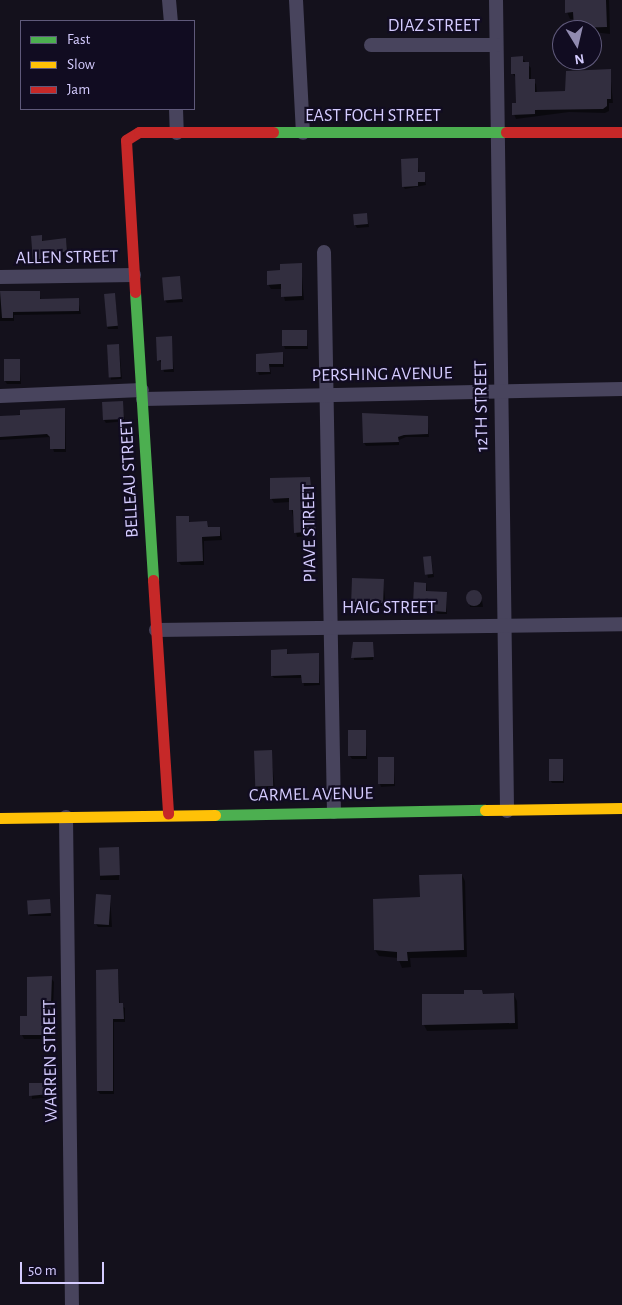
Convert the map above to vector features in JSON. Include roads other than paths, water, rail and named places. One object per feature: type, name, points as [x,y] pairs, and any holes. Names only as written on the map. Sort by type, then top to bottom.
[{"type":"street","points":[[169,0],[170,20]]},
{"type":"street","points":[[296,0],[303,133]]},
{"type":"street","name":"12TH STREET","points":[[496,0],[496,133],[507,810]]},
{"type":"street","name":"DIAZ STREET","points":[[371,45],[496,45]]},
{"type":"street","points":[[176,110],[177,133]]},
{"type":"street","name":"EAST FOCH STREET","points":[[126,140],[139,132],[622,132]]},
{"type":"street","name":"BELLEAU STREET","points":[[126,140],[168,814]]},
{"type":"street","name":"PIAVE STREET","points":[[324,252],[334,812]]},
{"type":"street","name":"ALLEN STREET","points":[[0,277],[134,275]]},
{"type":"street","name":"PERSHING AVENUE","points":[[0,396],[326,395],[622,389]]},
{"type":"street","name":"HAIG STREET","points":[[156,630],[622,624]]},
{"type":"street","name":"CARMEL AVENUE","points":[[0,818],[622,808]]},
{"type":"street","name":"WARREN STREET","points":[[66,817],[72,1305]]}]
